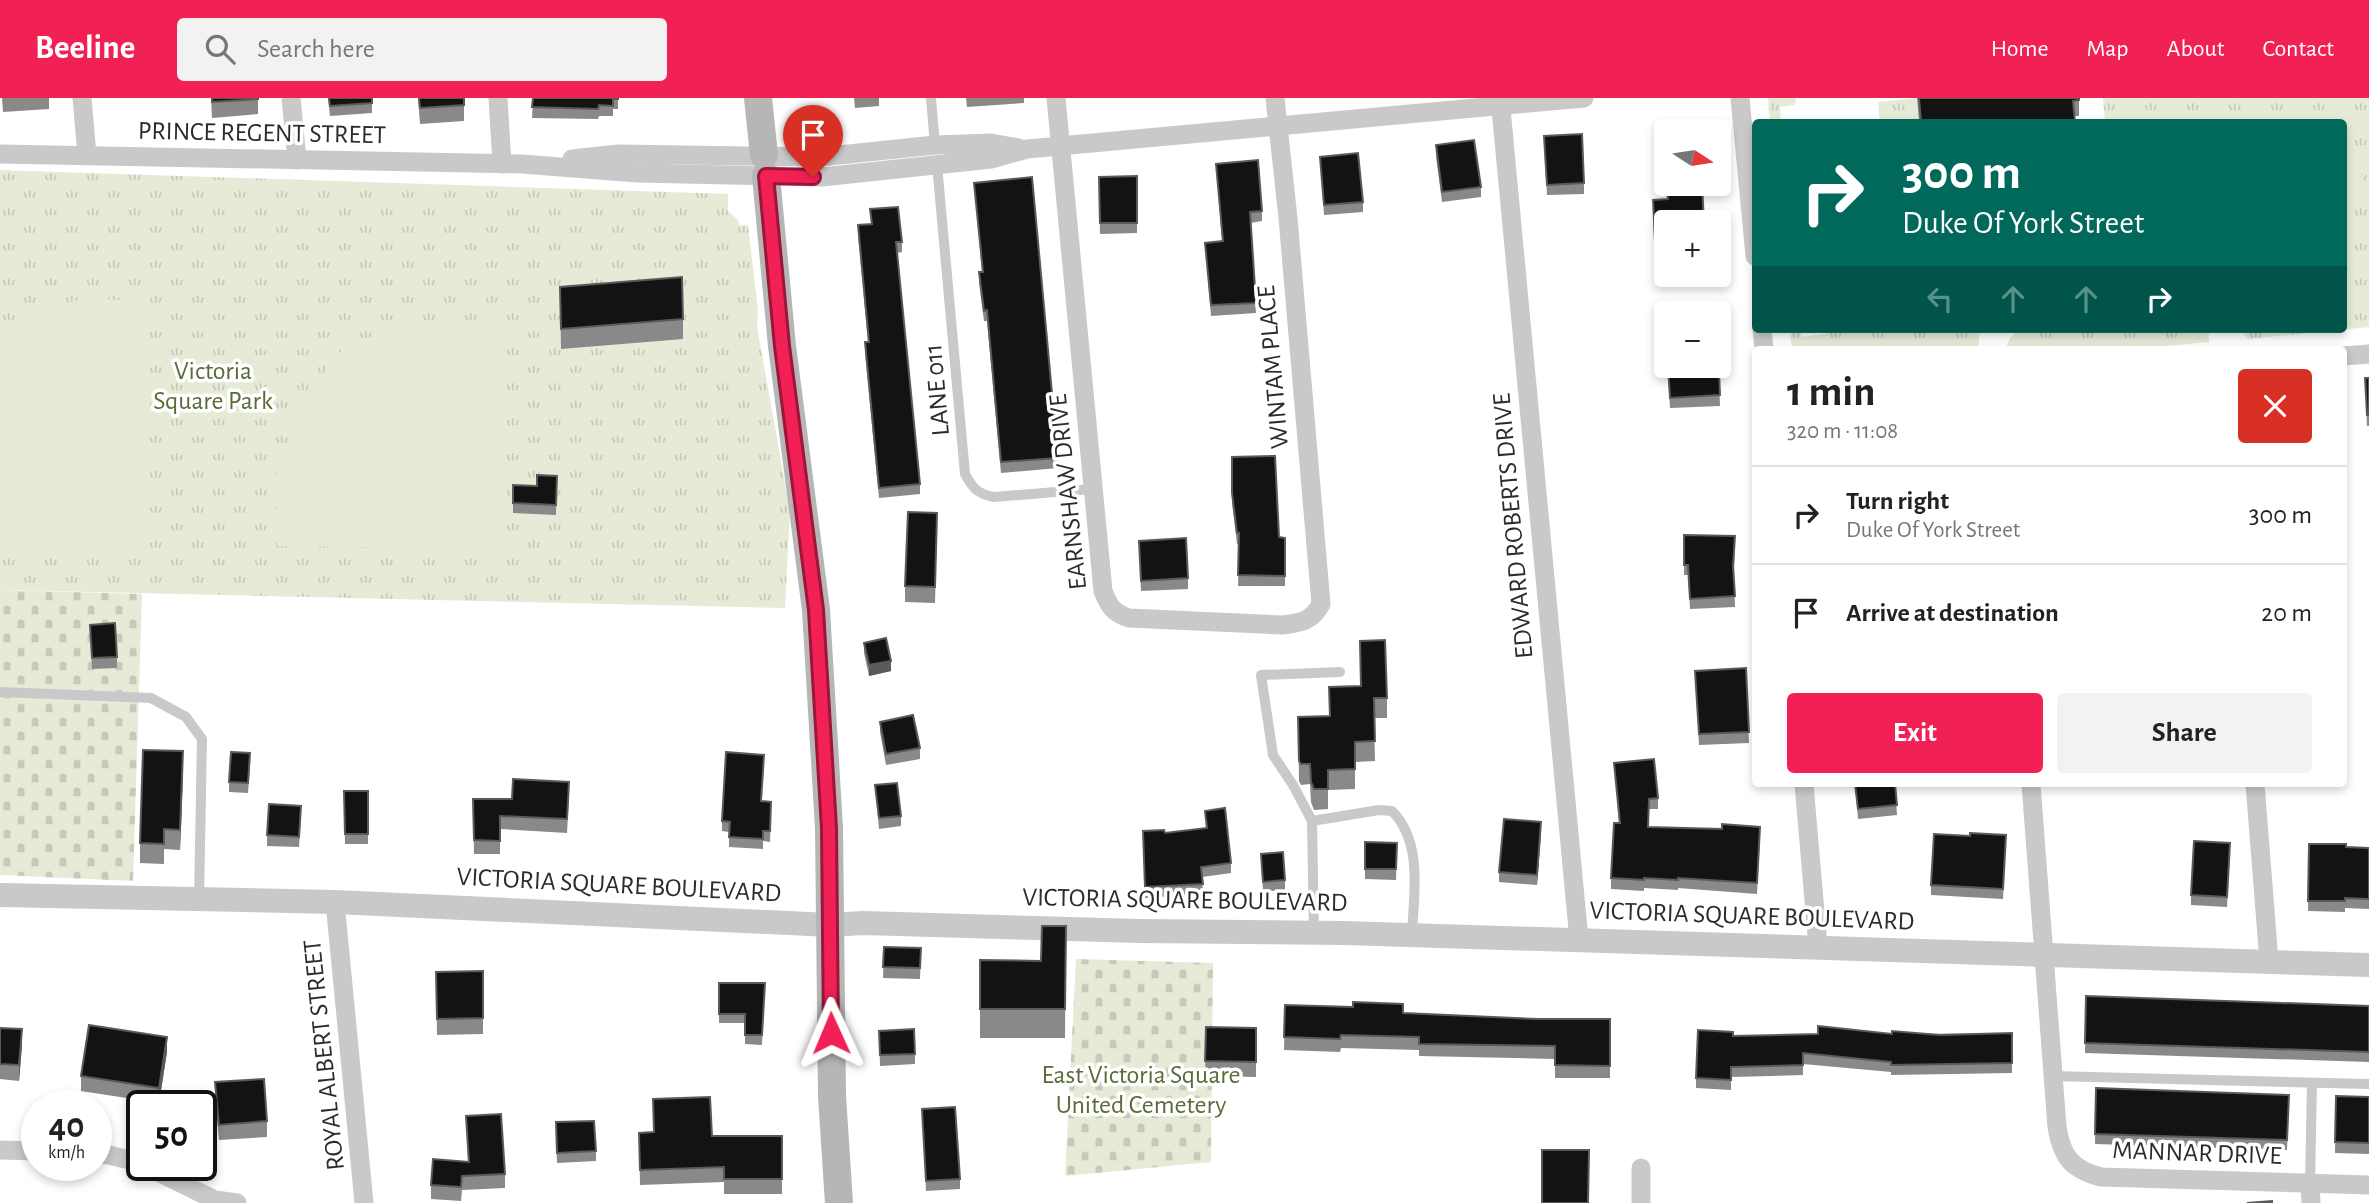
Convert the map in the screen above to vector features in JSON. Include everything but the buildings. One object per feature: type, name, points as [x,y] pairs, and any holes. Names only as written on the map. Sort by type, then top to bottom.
[{"type":"main road","points":[[758,98],[782,346],[816,610],[829,828],[832,1096],[839,1203]]},
{"type":"street","points":[[82,98],[87,155]]},
{"type":"street","points":[[291,98],[297,160]]},
{"type":"street","points":[[498,98],[502,164]]},
{"type":"street","name":"EARNSHAW DRIVE","points":[[1056,98],[1102,591],[1109,606],[1118,614],[1144,619],[1282,625],[1303,623],[1316,614],[1321,604]]},
{"type":"street","name":"WINTAM PLACE","points":[[1275,98],[1321,604]]},
{"type":"street","points":[[765,166],[822,177],[991,159],[1027,149],[1500,102],[1584,98]]},
{"type":"street","points":[[1740,98],[1752,224]]},
{"type":"street","name":"EDWARD ROBERTS DRIVE","points":[[1500,102],[1579,940]]},
{"type":"street","points":[[765,166],[934,145],[991,142],[1027,149]]},
{"type":"street","name":"PRINCE REGENT STREET","points":[[0,153],[502,164],[618,154],[765,166]]},
{"type":"street","points":[[2347,356],[2369,354]]},
{"type":"street","points":[[1804,787],[1818,947]]},
{"type":"street","name":"MANNAR DRIVE","points":[[2031,787],[2057,1127],[2063,1153],[2072,1164],[2086,1173],[2101,1177],[2310,1193],[2369,1185]]},
{"type":"street","points":[[2255,787],[2269,961]]},
{"type":"street","name":"VICTORIA SQUARE BOULEVARD","points":[[0,895],[335,902],[830,925],[863,923],[1140,931],[1314,932],[2369,965]]},
{"type":"street","name":"ROYAL ALBERT STREET","points":[[335,902],[364,1203]]},
{"type":"street","points":[[0,1150],[21,1151]]},
{"type":"street","points":[[1641,1168],[1641,1203]]},
{"type":"street","points":[[178,1181],[215,1200],[237,1203]]},
{"type":"lane","points":[[930,98],[934,145]]},
{"type":"lane","name":"LANE 011","points":[[937,165],[965,474],[974,489],[983,495],[994,497],[1093,489]]},
{"type":"lane","points":[[1314,932],[1312,821],[1273,755],[1261,674],[1340,672]]},
{"type":"lane","points":[[0,692],[150,698],[186,717],[202,739],[199,899]]},
{"type":"lane","points":[[1312,821],[1379,810],[1392,811],[1402,820],[1412,848],[1414,864],[1412,935]]},
{"type":"lane","points":[[2052,1076],[2369,1084]]},
{"type":"lane","points":[[2310,1193],[2312,1083]]},
{"type":"green space","points":[[1768,98],[1795,98],[1794,105],[1780,107],[1781,119],[1770,119]]},
{"type":"green space","points":[[1917,98],[1919,119],[1880,119],[1878,102]]},
{"type":"green space","points":[[2103,98],[2369,98],[2369,327],[2347,329],[2347,119],[2105,119]]},
{"type":"green space","points":[[2347,155],[2357,165],[2362,182],[2361,190],[2347,206]]},
{"type":"green space","name":"Victoria Square Park","points":[[0,170],[728,194],[728,211],[738,220],[740,226],[748,225],[758,310],[757,327],[790,510],[785,608],[0,590]]},
{"type":"green space","points":[[83,298],[150,302],[148,549],[139,559],[0,554],[0,328]]},
{"type":"green space","points":[[403,327],[502,330],[506,541],[501,549],[277,546],[277,471],[304,400],[346,345]]},
{"type":"green space","points":[[1790,333],[1800,333],[1801,337],[1832,333],[1980,333],[1978,346],[1792,346]]},
{"type":"green space","points":[[2016,333],[2208,333],[2209,342],[2167,346],[2007,346]]},
{"type":"green space","points":[[2243,333],[2308,333],[2248,339]]},
{"type":"green space","points":[[0,590],[142,594],[133,881],[0,875]]},
{"type":"green space","name":"East Victoria Square United Cemetery","points":[[1076,959],[1213,963],[1211,1162],[1065,1176]]},
{"type":"route","points":[[813,177],[766,176],[782,346],[816,610],[829,828],[831,1033]]}]
